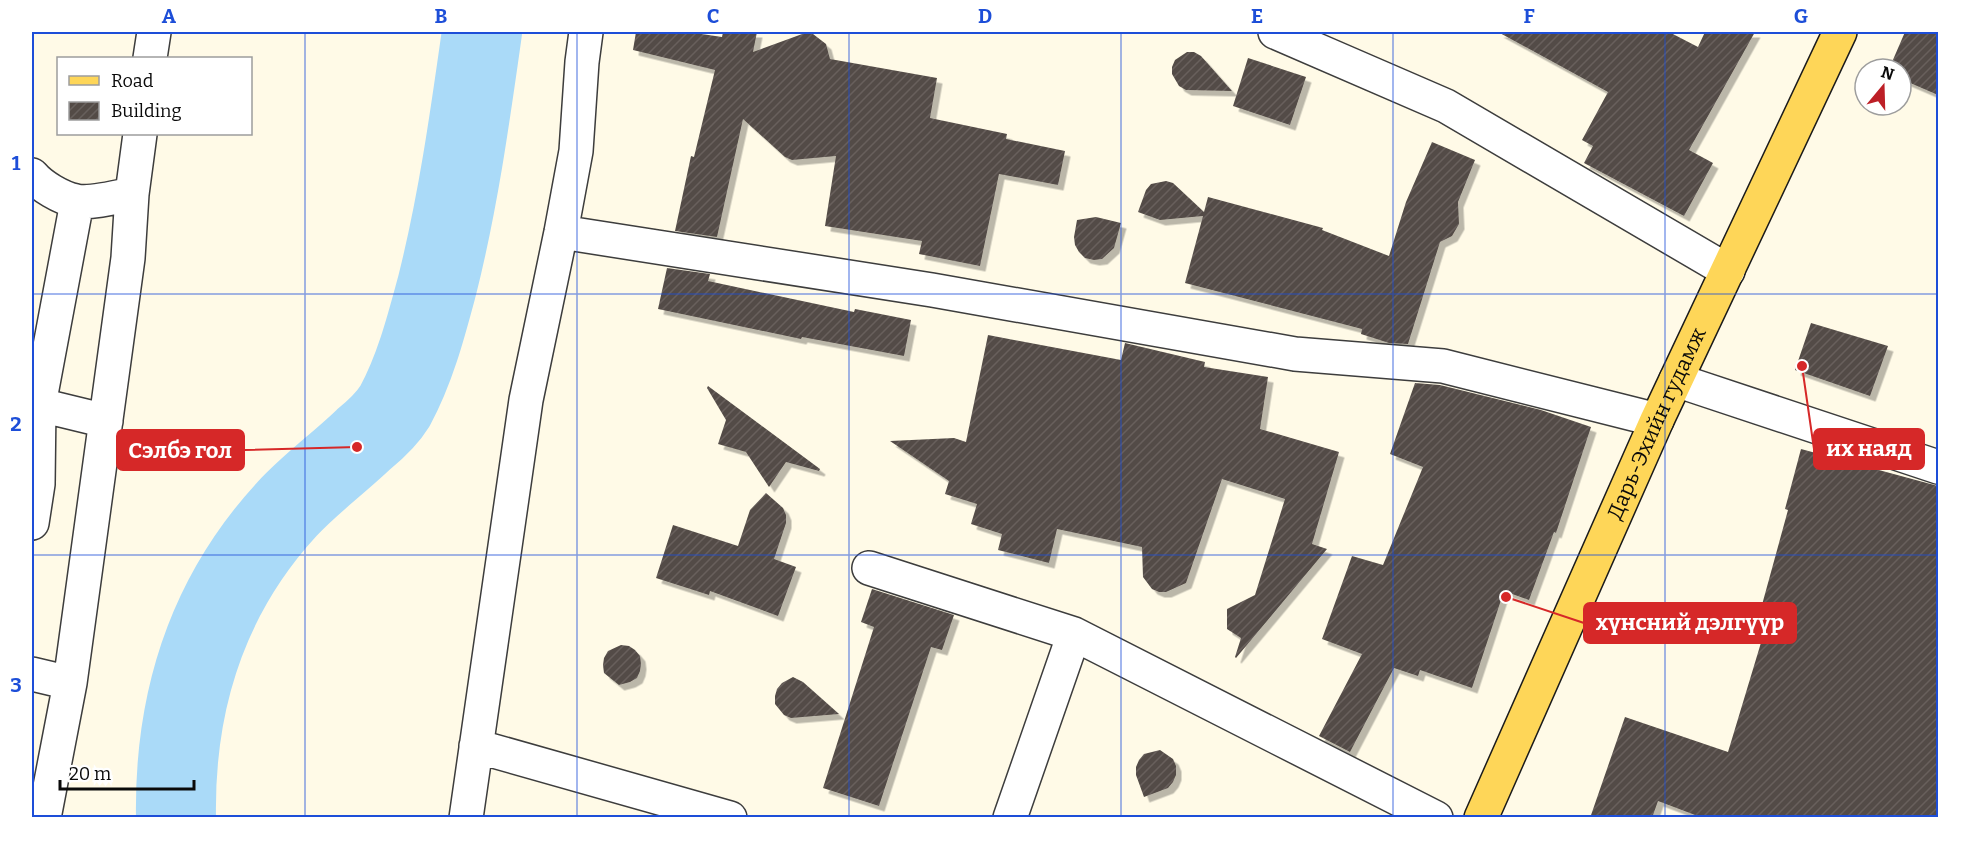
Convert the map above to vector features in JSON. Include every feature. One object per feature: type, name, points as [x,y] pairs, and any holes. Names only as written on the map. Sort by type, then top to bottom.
[{"type":"main road","name":"Дарь-Эхийн гудамж","points":[[1480,818],[1657,420],[1840,32]]},
{"type":"street","points":[[150,57],[154,32]]},
{"type":"street","points":[[466,818],[526,400],[576,151],[586,32]]},
{"type":"street","points":[[1275,32],[1446,106],[1728,272]]},
{"type":"street","points":[[44,818],[70,683],[128,258],[132,194],[140,135]]},
{"type":"street","points":[[32,175],[40,185],[77,202],[105,200],[132,194]]},
{"type":"street","points":[[32,523],[38,484],[35,404],[77,202]]},
{"type":"street","points":[[561,232],[932,290],[1295,354],[1443,366],[1657,420]]},
{"type":"street","points":[[1676,380],[1938,467]]},
{"type":"street","points":[[35,404],[106,421]]},
{"type":"street","points":[[869,568],[1074,634],[1436,818]]},
{"type":"street","points":[[1010,818],[1074,634]]},
{"type":"street","points":[[32,674],[70,683]]},
{"type":"street","points":[[476,746],[730,818]]},
{"type":"building","points":[[636,32],[688,32],[722,37],[723,32],[757,32],[753,52],[805,33],[813,34],[826,44],[830,59],[937,78],[930,118],[1007,134],[1006,139],[1065,151],[1058,185],[999,174],[980,266],[919,254],[922,241],[825,226],[836,156],[792,160],[785,157],[743,119],[717,237],[675,231],[691,156],[694,157],[715,70],[633,50]]},
{"type":"building","points":[[1498,32],[1669,32],[1698,47],[1705,32],[1755,32],[1689,150],[1713,163],[1684,216],[1584,163],[1593,146],[1582,140],[1608,92]]},
{"type":"building","points":[[1905,32],[1938,32],[1938,95],[1913,84],[1913,57],[1894,57]]},
{"type":"building","points":[[1187,52],[1194,52],[1201,56],[1232,91],[1186,90],[1179,86],[1172,74],[1172,67],[1175,60]]},
{"type":"building","points":[[1248,58],[1306,77],[1290,125],[1233,106]]},
{"type":"building","points":[[1432,142],[1475,160],[1458,202],[1459,224],[1452,236],[1440,242],[1408,344],[1389,343],[1361,334],[1362,329],[1185,283],[1203,216],[1160,220],[1138,212],[1146,190],[1151,184],[1166,181],[1173,183],[1204,212],[1208,197],[1323,228],[1322,230],[1389,256],[1406,202]]},
{"type":"building","points":[[1096,217],[1121,223],[1114,248],[1102,259],[1094,260],[1085,258],[1079,252],[1074,237],[1077,220]]},
{"type":"building","points":[[667,268],[710,274],[708,281],[854,312],[855,309],[911,320],[904,356],[802,337],[801,339],[658,309]]},
{"type":"building","points":[[1811,323],[1888,346],[1870,396],[1795,370]]},
{"type":"building","points":[[988,335],[1121,360],[1125,343],[1205,362],[1204,367],[1268,377],[1260,429],[1339,452],[1312,544],[1327,549],[1236,658],[1241,638],[1227,629],[1227,609],[1255,595],[1285,499],[1222,479],[1186,583],[1166,592],[1159,592],[1152,589],[1143,577],[1142,547],[1057,529],[1049,563],[998,550],[1002,534],[971,524],[977,504],[945,494],[949,481],[890,441],[954,438],[966,442]]},
{"type":"building","points":[[1415,383],[1440,385],[1541,410],[1591,427],[1556,533],[1554,532],[1529,600],[1504,591],[1472,688],[1420,670],[1418,676],[1394,668],[1350,752],[1319,736],[1362,654],[1322,639],[1352,556],[1383,565],[1423,467],[1390,454]]},
{"type":"building","points":[[708,386],[820,469],[819,471],[786,462],[769,487],[746,452],[718,444],[726,420],[707,388]]},
{"type":"building","points":[[1801,449],[1938,486],[1938,818],[1703,818],[1658,801],[1652,818],[1590,818],[1625,717],[1728,752],[1763,636],[1754,634],[1788,510],[1785,509]]},
{"type":"building","points":[[766,493],[783,508],[786,515],[786,523],[774,559],[796,567],[778,616],[710,591],[709,595],[656,578],[673,525],[738,546],[750,510]]},
{"type":"building","points":[[872,589],[954,615],[942,650],[931,647],[879,806],[823,788],[874,627],[861,622]]},
{"type":"building","points":[[621,645],[635,650],[640,656],[641,664],[637,678],[619,685],[604,673],[603,665],[608,651]]},
{"type":"building","points":[[793,677],[803,682],[839,714],[791,718],[784,715],[775,704],[775,696],[782,683]]},
{"type":"building","points":[[1160,750],[1173,759],[1176,775],[1168,788],[1144,797],[1136,775],[1136,767],[1144,754]]},
{"type":"waterway","points":[[176,818],[181,733],[189,692],[216,614],[259,542],[296,500],[385,420],[395,406],[408,377],[429,317],[451,223],[482,32]]},
{"type":"place","name":"их наяд","points":[[1802,366]]},
{"type":"place","name":"Сэлбэ гол","points":[[357,447]]},
{"type":"place","name":"хүнсний дэлгүүр","points":[[1506,597]]}]
